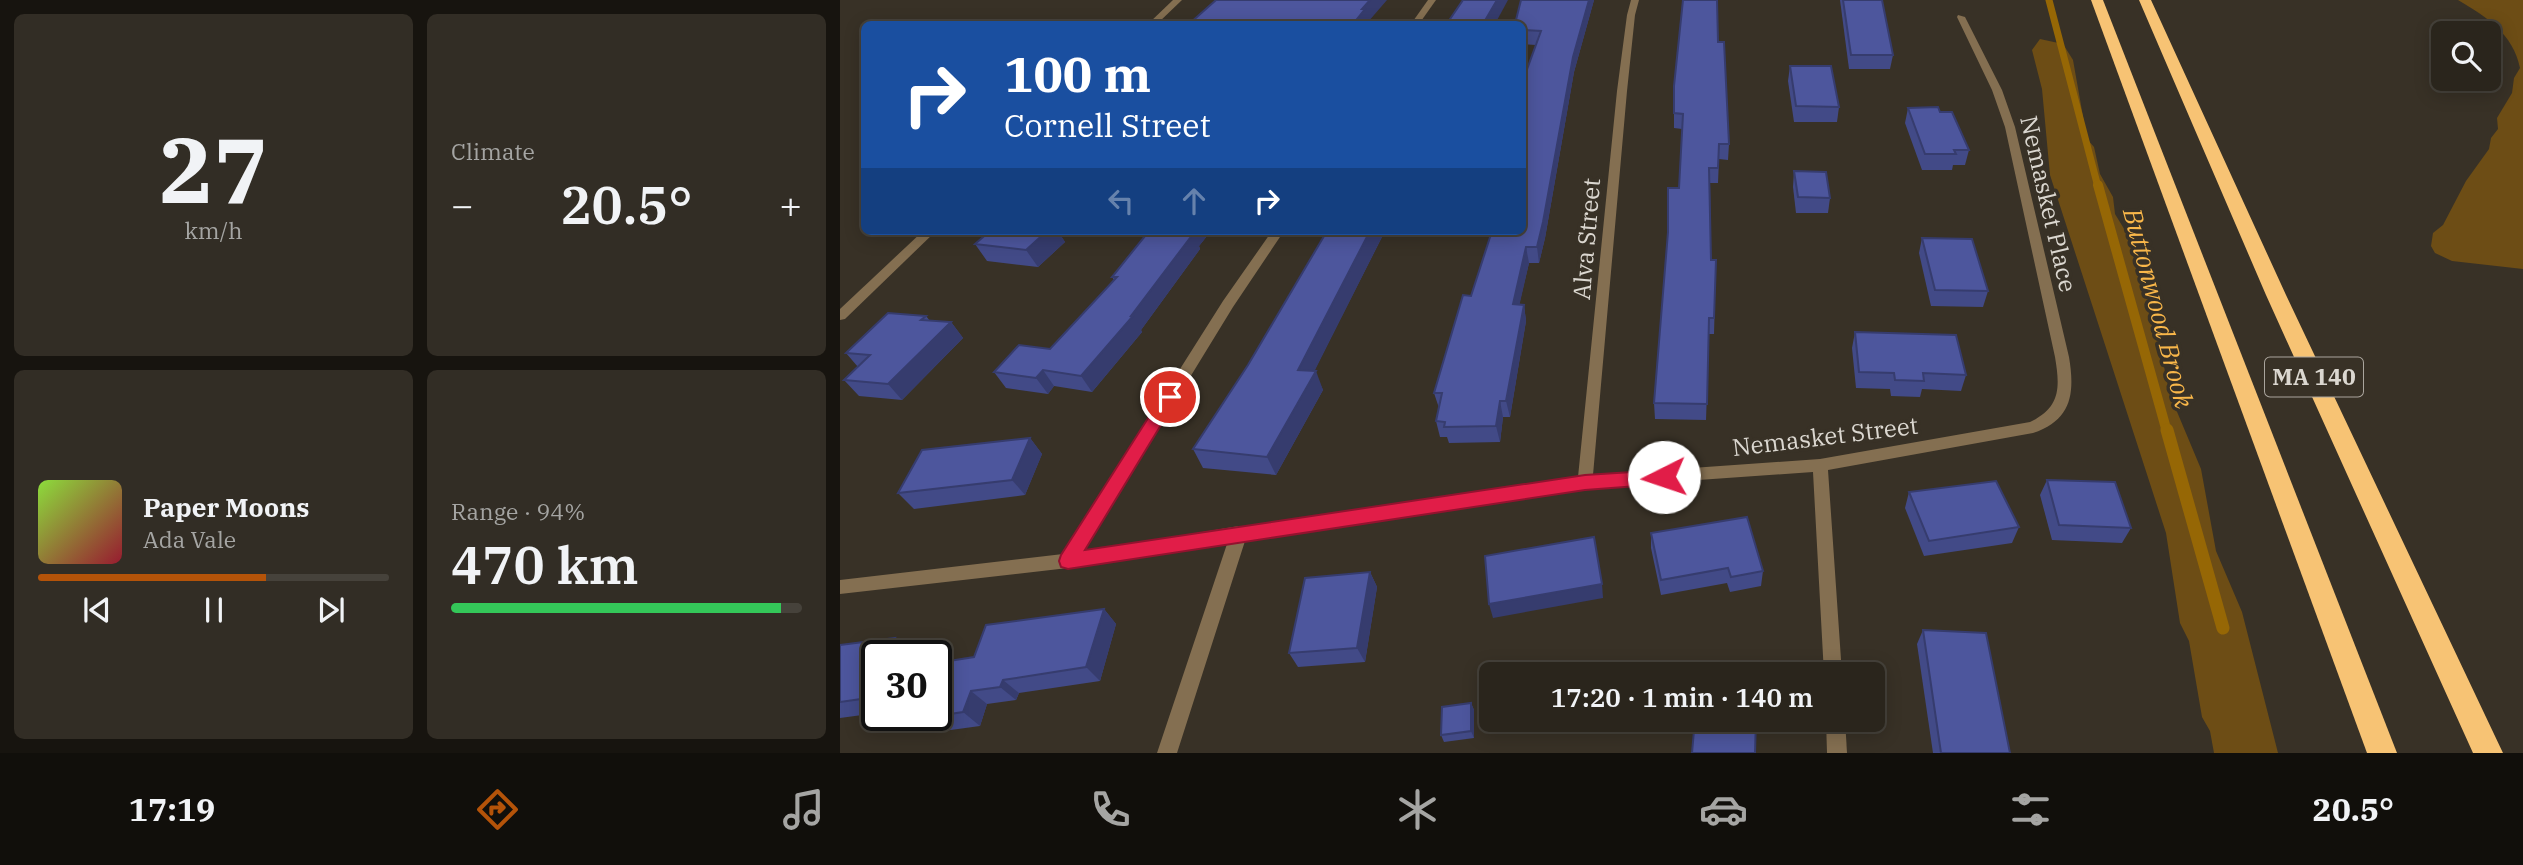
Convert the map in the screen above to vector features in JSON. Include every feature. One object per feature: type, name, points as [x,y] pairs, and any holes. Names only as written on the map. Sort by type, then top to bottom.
[{"type":"highway","name":"MA 140","points":[[2097,0],[2382,753]]},
{"type":"highway","name":"MA 140","points":[[2144,0],[2276,295],[2488,753]]},
{"type":"street","points":[[1155,21],[1178,0]]},
{"type":"street","points":[[1417,21],[1432,0]]},
{"type":"street","name":"Alva Street","points":[[1585,482],[1622,91],[1635,0]]},
{"type":"street","name":"Nemasket Place","points":[[1961,17],[1997,90],[2010,127],[2062,357],[2066,383],[2059,408]]},
{"type":"street","points":[[840,316],[926,235]]},
{"type":"street","points":[[1068,561],[1228,304],[1275,235]]},
{"type":"street","name":"Nemasket Street","points":[[840,587],[1068,561],[1585,482],[1820,465],[2033,427],[2050,419],[2059,408]]},
{"type":"street","points":[[1820,465],[1832,662]]},
{"type":"street","points":[[1167,753],[1239,533]]},
{"type":"street","points":[[1836,732],[1837,753]]},
{"type":"shaded area","points":[[2458,0],[2523,0],[2523,269],[2452,261],[2435,253],[2431,246],[2433,233],[2443,225],[2466,181],[2489,149],[2491,138],[2498,129],[2497,118],[2512,93],[2514,78],[2520,68],[2517,56],[2501,32],[2501,21],[2490,21]]},
{"type":"shaded area","points":[[2040,39],[2063,44],[2073,60],[2087,139],[2094,147],[2100,174],[2113,197],[2115,214],[2126,232],[2145,277],[2170,395],[2201,469],[2216,551],[2242,612],[2278,753],[2214,753],[2210,731],[2202,717],[2189,641],[2180,623],[2166,533],[2050,175],[2042,89],[2032,50]]},
{"type":"building","points":[[1216,0],[1370,0],[1355,21],[1192,21]]},
{"type":"building","points":[[1463,0],[1497,0],[1485,21],[1449,21]]},
{"type":"building","points":[[1521,0],[1589,0],[1573,57],[1537,247],[1526,247],[1513,304],[1524,305],[1506,401],[1500,401],[1496,426],[1444,427],[1445,422],[1436,421],[1442,393],[1434,393],[1463,295],[1471,296],[1491,235],[1526,235],[1526,72],[1541,31],[1526,30],[1526,21],[1516,21]]},
{"type":"building","points":[[1683,0],[1717,0],[1718,42],[1724,42],[1729,144],[1719,144],[1718,168],[1709,168],[1711,260],[1716,260],[1714,318],[1709,318],[1707,404],[1654,403],[1668,232],[1668,188],[1679,188],[1683,114],[1674,113],[1674,86]]},
{"type":"building","points":[[1843,0],[1882,0],[1893,55],[1851,55]]},
{"type":"building","points":[[1790,66],[1831,66],[1839,107],[1796,106]]},
{"type":"building","points":[[1938,107],[1940,112],[1952,112],[1969,150],[1954,150],[1956,154],[1925,154],[1908,108]]},
{"type":"building","points":[[1794,171],[1826,172],[1830,198],[1798,197]]},
{"type":"building","points":[[985,235],[1043,235],[1026,250],[975,244]]},
{"type":"building","points":[[1146,235],[1192,235],[1133,316],[1081,376],[1043,370],[1036,378],[994,372],[1019,345],[1050,349],[1117,277],[1112,277]]},
{"type":"building","points":[[1325,235],[1368,235],[1298,370],[1316,371],[1267,457],[1193,449],[1248,365]]},
{"type":"building","points":[[1922,238],[1972,239],[1988,291],[1935,290]]},
{"type":"building","points":[[888,313],[926,316],[921,320],[951,322],[888,384],[844,380],[870,355],[846,353]]},
{"type":"building","points":[[1855,332],[1956,335],[1966,375],[1923,373],[1924,381],[1895,380],[1894,373],[1859,372]]},
{"type":"building","points":[[1030,438],[1012,480],[898,493],[922,450]]},
{"type":"building","points":[[2047,480],[2115,482],[2131,528],[2059,525]]},
{"type":"building","points":[[1996,481],[2019,527],[1929,541],[1909,492]]},
{"type":"building","points":[[1747,517],[1763,571],[1731,577],[1728,568],[1661,580],[1651,533]]},
{"type":"building","points":[[1594,537],[1602,584],[1489,604],[1485,556]]},
{"type":"building","points":[[1370,572],[1357,648],[1289,653],[1305,578]]},
{"type":"building","points":[[1104,609],[1086,667],[1003,680],[1000,687],[971,691],[963,712],[952,714],[952,660],[974,657],[986,625]]},
{"type":"building","points":[[1923,630],[1986,633],[2010,753],[1941,753]]},
{"type":"building","points":[[861,642],[861,699],[840,702],[840,645]]},
{"type":"building","points":[[1471,703],[1471,731],[1441,735],[1442,707]]},
{"type":"building","points":[[1694,732],[1756,732],[1755,753],[1692,753]]},
{"type":"waterway","name":"Buttonwood Brook","points":[[2049,0],[2098,187]]},
{"type":"waterway","name":"Buttonwood Brook","points":[[2098,185],[2167,432]]},
{"type":"waterway","name":"Buttonwood Brook","points":[[2167,430],[2223,628]]},
{"type":"route","points":[[1170,397],[1068,561],[1585,482],[1664,477]]}]
